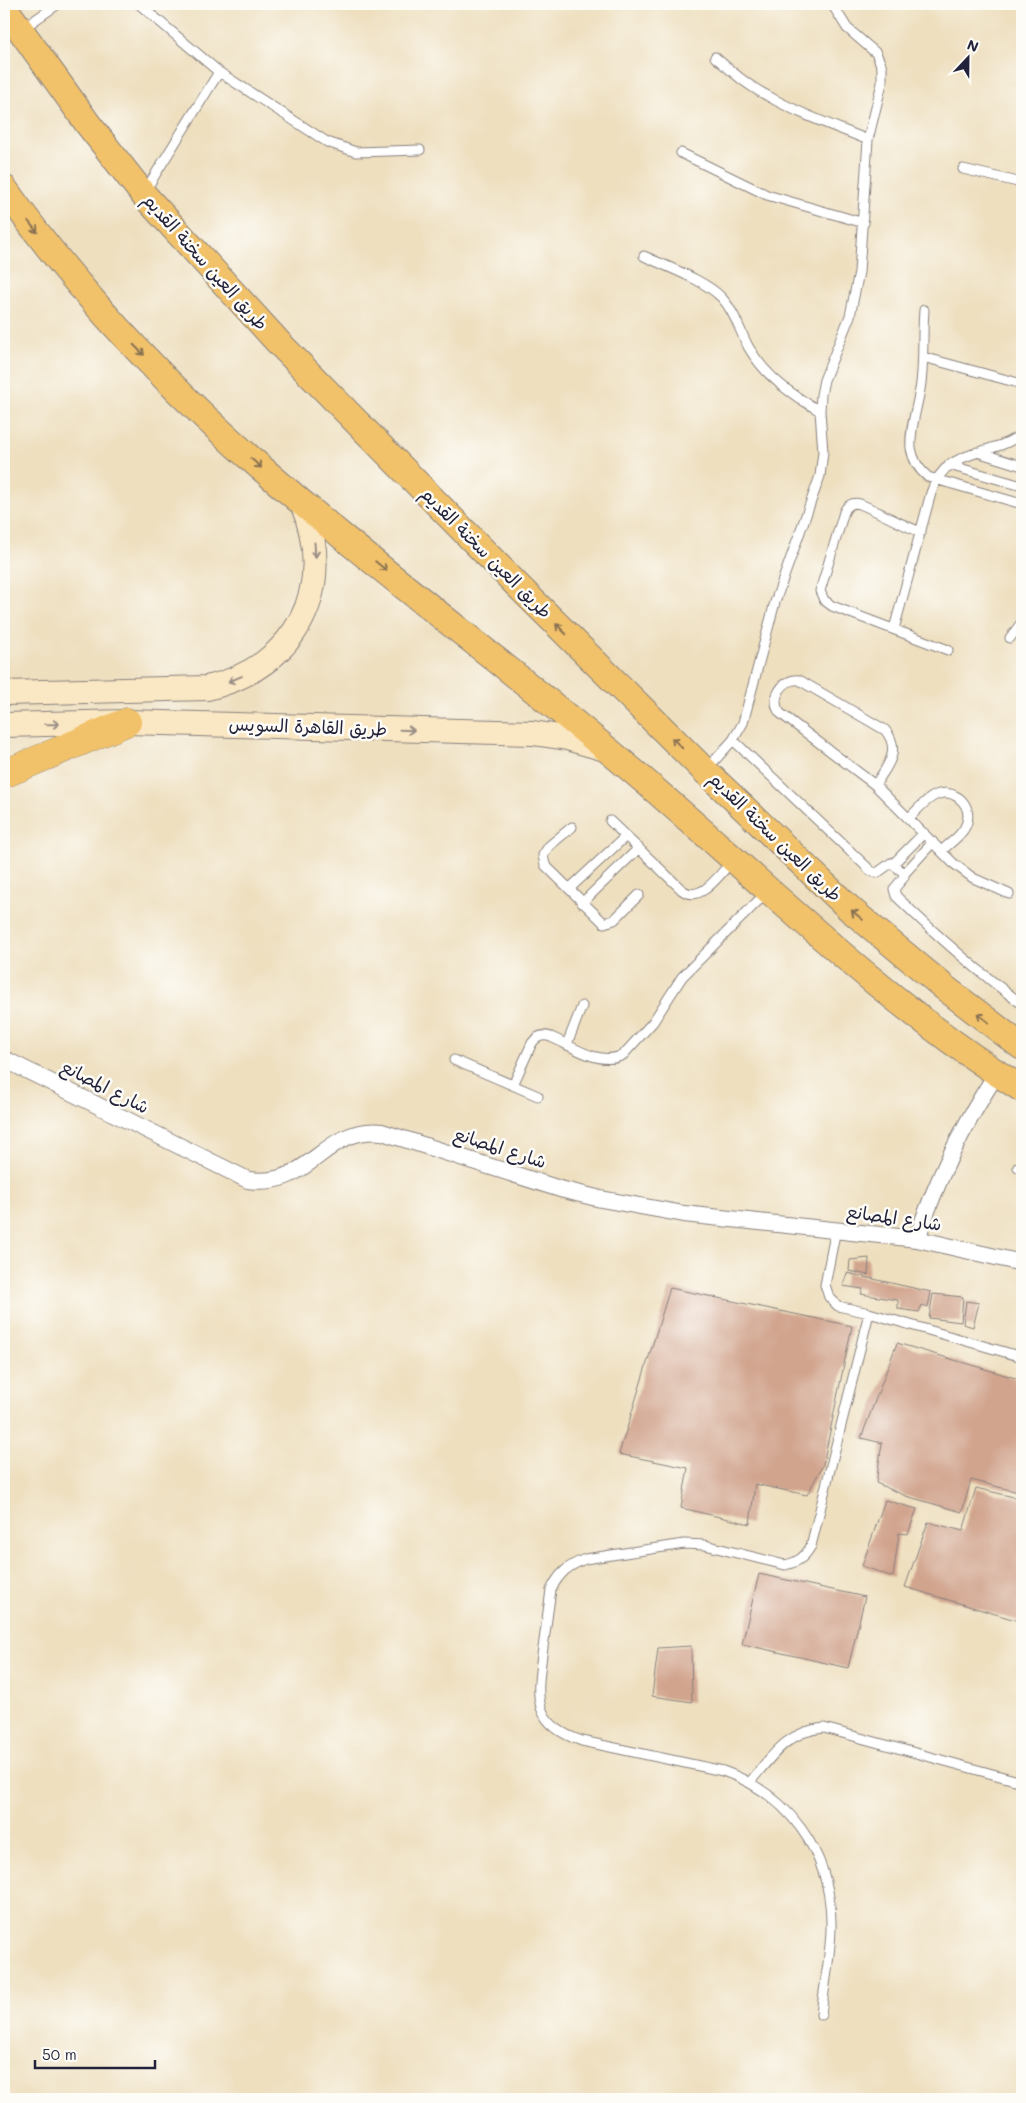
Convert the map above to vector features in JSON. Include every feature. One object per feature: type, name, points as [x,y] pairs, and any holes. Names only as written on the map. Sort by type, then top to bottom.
[{"type":"highway","points":[[4,774],[127,722]]},
{"type":"main road","name":"طريق العين سخنة القديم","points":[[4,7],[88,124],[143,194],[278,342],[516,584],[705,771],[851,910],[944,988],[1022,1047]]},
{"type":"main road","points":[[4,188],[112,324],[231,441],[302,503],[610,751],[824,939],[919,1016],[1022,1090]]},
{"type":"main road","points":[[4,693],[198,688],[224,684],[255,669],[269,659],[292,634],[301,620],[310,595],[315,570],[315,553],[311,528],[302,503]]},
{"type":"main road","name":"طريق القاهرة السويس","points":[[4,725],[127,722],[533,733],[567,738],[610,751]]},
{"type":"street","name":"شارع المصانع","points":[[4,1058],[248,1180],[262,1182],[276,1180],[289,1175],[313,1161],[342,1138],[361,1131],[371,1130],[391,1134],[560,1189],[601,1199],[684,1214],[917,1239],[1022,1263]]},
{"type":"street","points":[[917,1239],[941,1172],[956,1140],[997,1073]]},
{"type":"lane","points":[[20,30],[58,4]]},
{"type":"lane","points":[[138,4],[219,72],[318,137],[337,146],[367,152],[420,150]]},
{"type":"lane","points":[[705,771],[733,740],[743,723],[775,602],[817,489],[823,452],[820,411],[824,380],[850,316],[859,272],[864,223],[868,140],[882,83],[882,67],[876,53],[847,28],[832,4]]},
{"type":"lane","points":[[715,57],[740,78],[767,96],[796,111],[868,140]]},
{"type":"lane","points":[[143,194],[219,72]]},
{"type":"lane","points":[[681,154],[768,195],[864,223]]},
{"type":"lane","points":[[963,169],[1022,183]]},
{"type":"lane","points":[[644,256],[716,292],[727,305],[750,349],[765,370],[785,389],[820,411]]},
{"type":"lane","points":[[924,310],[921,383],[911,445],[915,463],[920,471],[936,480],[1022,504]]},
{"type":"lane","points":[[923,357],[1022,384]]},
{"type":"lane","points":[[894,629],[930,493],[936,480],[954,460],[1000,446],[1022,434]]},
{"type":"lane","points":[[977,452],[1022,466]]},
{"type":"lane","points":[[949,465],[1022,486]]},
{"type":"lane","points":[[921,532],[899,524],[885,514],[860,504],[849,505],[844,512],[820,586],[821,596],[828,604],[948,650]]},
{"type":"lane","points":[[1010,638],[1022,622]]},
{"type":"lane","points":[[875,785],[889,763],[894,749],[893,742],[885,730],[799,680],[789,681],[784,684],[776,700],[777,710],[780,713],[875,785],[941,851],[973,878],[1010,894]]},
{"type":"lane","points":[[733,740],[871,871],[877,873],[889,862],[894,864],[904,874]]},
{"type":"lane","points":[[909,818],[930,797],[946,792],[960,799],[966,805],[968,821],[964,829],[941,851]]},
{"type":"lane","points":[[610,821],[682,890],[691,894],[700,893],[704,890],[734,859]]},
{"type":"lane","points":[[572,827],[549,846],[543,855],[545,865],[582,903],[601,921],[607,923],[614,920],[639,895]]},
{"type":"lane","points":[[894,864],[924,833]]},
{"type":"lane","points":[[569,889],[626,836]]},
{"type":"lane","points":[[933,842],[904,874],[904,878],[894,889],[895,894],[963,959],[1022,1004]]},
{"type":"lane","points":[[582,903],[638,848]]},
{"type":"lane","points":[[513,1085],[535,1039],[546,1035],[602,1059],[617,1059],[623,1055],[653,1022],[682,977],[769,890]]},
{"type":"lane","points":[[568,1044],[582,1006]]},
{"type":"lane","points":[[454,1060],[538,1096]]},
{"type":"lane","points":[[836,1229],[825,1284],[829,1297],[838,1306],[869,1313],[1022,1357]]},
{"type":"lane","points":[[821,2015],[831,1922],[828,1886],[816,1852],[796,1821],[775,1800],[750,1782],[723,1771],[582,1741],[564,1735],[550,1723],[540,1707],[537,1689],[551,1590],[558,1575],[570,1565],[585,1559],[664,1546],[704,1545],[785,1565],[796,1562],[805,1556],[811,1546],[869,1313]]},
{"type":"lane","points":[[750,1782],[790,1738],[800,1732],[824,1728],[1022,1782]]},
{"type":"building","points":[[869,1258],[868,1275],[849,1271],[850,1260]]},
{"type":"building","points":[[847,1273],[931,1292],[928,1307],[922,1305],[919,1312],[898,1309],[898,1300],[861,1294],[863,1289],[843,1286]]},
{"type":"building","points":[[670,1288],[852,1326],[823,1465],[807,1495],[755,1484],[750,1524],[681,1508],[688,1468],[619,1454]]},
{"type":"building","points":[[933,1294],[963,1297],[961,1322],[929,1318]]},
{"type":"building","points":[[966,1301],[979,1303],[973,1327],[963,1324]]},
{"type":"building","points":[[897,1343],[1022,1380],[1022,1493],[971,1480],[962,1512],[906,1496],[876,1483],[882,1443],[861,1438]]},
{"type":"building","points":[[976,1488],[1022,1499],[1022,1622],[905,1587],[928,1522],[963,1531]]},
{"type":"building","points":[[885,1500],[917,1509],[908,1534],[899,1533],[893,1577],[862,1566]]},
{"type":"building","points":[[759,1574],[865,1597],[848,1668],[742,1644]]},
{"type":"building","points":[[691,1646],[692,1702],[652,1696],[658,1648]]}]
